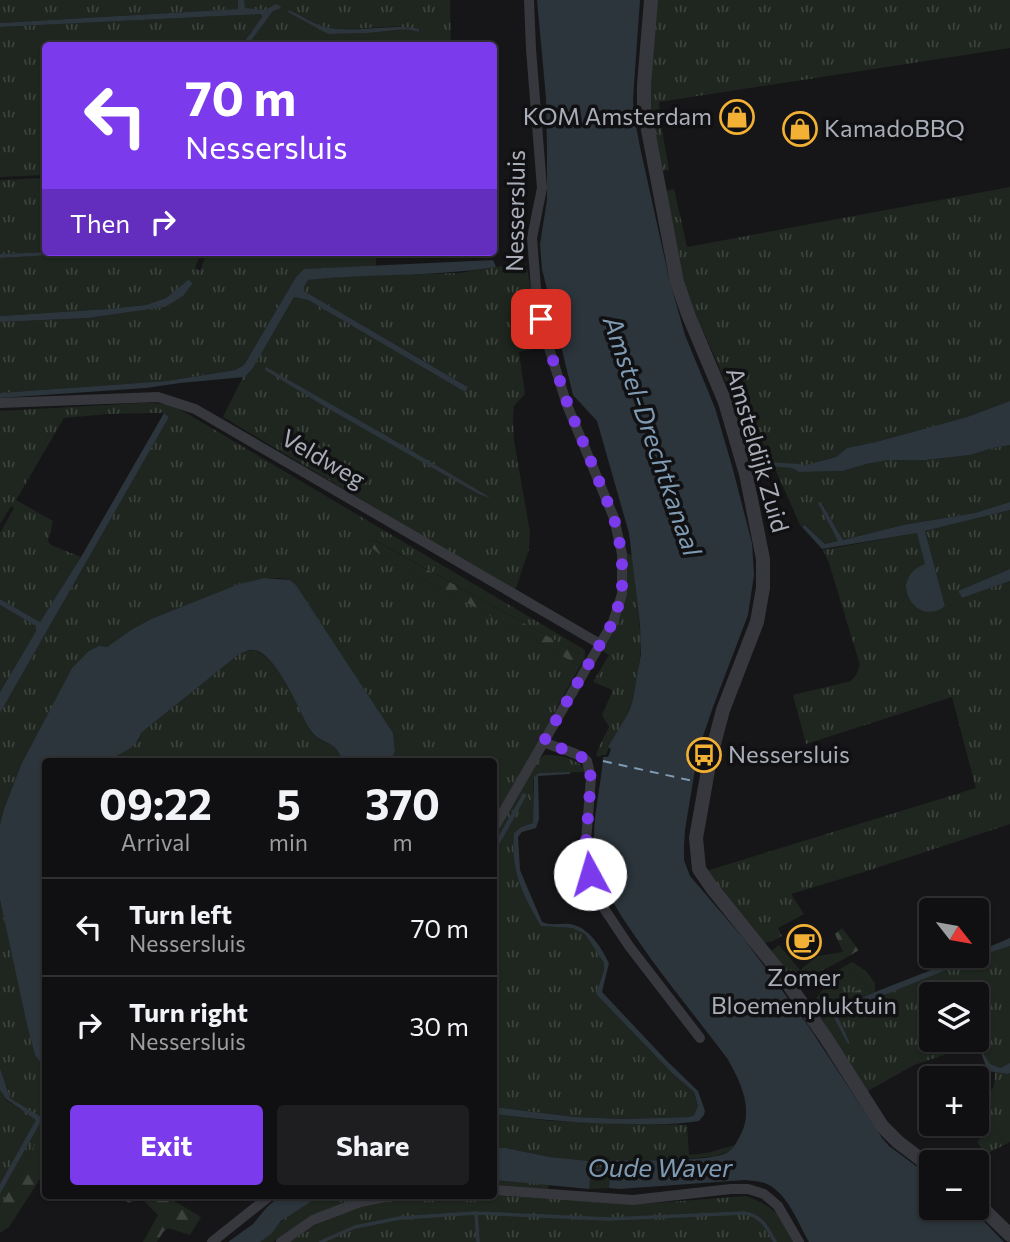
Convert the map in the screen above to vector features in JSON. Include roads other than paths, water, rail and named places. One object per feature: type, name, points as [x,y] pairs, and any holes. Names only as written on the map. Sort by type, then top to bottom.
[{"type":"street","name":"Nessersluis","points":[[497,823],[613,622],[622,594],[622,554],[614,518],[564,394],[549,348],[536,289],[531,238],[542,188],[529,0]]},
{"type":"street","name":"Amsteldijk Zuid","points":[[651,0],[644,109],[677,282],[724,402],[746,474],[763,559],[757,622],[723,710],[710,759],[696,838],[699,869],[782,975],[882,1126],[919,1158]]},
{"type":"street","name":"Veldweg","points":[[0,403],[158,397],[195,409],[600,644]]},
{"type":"street","points":[[544,741],[587,761],[591,778],[585,854],[590,874],[605,910],[629,946],[700,1038]]},
{"type":"street","points":[[497,1190],[633,1200],[748,1189],[764,1194],[778,1206],[799,1242]]},
{"type":"street","points":[[212,1242],[266,1199]]},
{"type":"street","points":[[281,1242],[313,1220],[375,1199]]},
{"type":"street","points":[[989,1215],[1010,1235]]},
{"type":"water","points":[[238,0],[244,0],[245,8],[265,10],[276,4],[281,8],[273,11],[250,42],[244,42],[262,17],[261,14],[0,27],[0,23],[238,9]]},
{"type":"water","points":[[537,0],[640,0],[633,99],[640,147],[669,278],[685,335],[715,408],[732,466],[752,543],[754,575],[748,615],[698,751],[685,830],[684,860],[690,876],[744,939],[807,1024],[882,1138],[919,1168],[919,1220],[983,1220],[1004,1242],[809,1242],[781,1195],[767,1184],[754,1181],[619,1189],[609,1188],[610,1177],[590,1178],[589,1189],[497,1180],[497,1148],[589,1161],[589,1168],[595,1169],[609,1168],[609,1160],[671,1160],[719,1156],[736,1144],[745,1124],[746,1114],[741,1085],[727,1058],[623,919],[605,887],[597,865],[595,817],[603,757],[608,757],[611,749],[608,747],[629,712],[633,700],[641,654],[640,625],[629,533],[597,421],[573,395],[542,269],[540,244],[547,200],[546,98]]},
{"type":"water","points":[[289,10],[330,28],[408,27],[419,29],[419,32],[406,29],[328,34],[288,12]]},
{"type":"water","points":[[42,252],[42,256],[0,258],[0,254]]},
{"type":"water","points":[[493,260],[496,267],[308,280],[304,287],[304,291],[468,387],[465,392],[308,300],[294,297],[253,368],[245,377],[146,388],[0,398],[0,393],[167,381],[235,370],[244,365],[296,277],[304,269]]},
{"type":"water","points":[[188,280],[193,283],[183,296],[165,307],[88,318],[0,322],[0,316],[146,305],[166,298]]},
{"type":"water","points":[[266,367],[491,498],[479,494],[329,409],[265,370]]},
{"type":"water","points":[[1010,401],[1010,445],[970,455],[926,460],[889,460],[843,471],[799,472],[792,468],[766,466],[766,462],[802,466],[836,457],[847,448],[967,417]]},
{"type":"water","points":[[164,413],[169,417],[0,713],[0,692],[36,631],[36,626],[0,605],[0,599],[40,622]]},
{"type":"water","points":[[821,502],[843,540],[903,525],[975,513],[1010,502],[1010,510],[925,531],[945,606],[934,611],[924,611],[909,599],[907,590],[913,571],[925,564],[917,533],[822,549],[802,527],[805,525],[825,544],[838,541],[818,503]]},
{"type":"water","points":[[1010,569],[1010,581],[962,598],[958,591]]},
{"type":"water","points":[[264,578],[290,580],[296,585],[393,733],[395,751],[392,758],[341,758],[332,745],[313,734],[286,683],[270,660],[262,653],[251,650],[238,655],[141,733],[132,747],[115,758],[42,758],[42,1065],[35,1055],[27,1025],[0,900],[0,824],[21,765],[72,668],[89,651],[99,646],[107,647],[151,619],[239,584]]},
{"type":"water","points":[[570,772],[538,776],[539,819],[536,828],[522,832],[518,837],[520,870],[542,922],[577,926],[589,933],[598,944],[609,963],[602,992],[698,1091],[705,1111],[699,1121],[667,1124],[599,1123],[497,1114],[497,1107],[575,1117],[690,1117],[698,1106],[694,1092],[673,1074],[596,994],[604,963],[585,934],[572,928],[541,926],[529,904],[519,882],[513,846],[514,833],[533,823],[534,777],[539,773]]},
{"type":"water","points":[[523,793],[527,795],[497,849],[497,839]]},
{"type":"water","points":[[1010,938],[1010,946],[989,953],[989,947]]},
{"type":"water","points":[[936,968],[951,968],[840,1013],[838,1017],[850,1043],[848,1044],[834,1018],[836,1010]]},
{"type":"water","points":[[981,1052],[990,1064],[1000,1068],[1010,1063],[1010,1073],[989,1071],[989,1066],[986,1066]]},
{"type":"water","points":[[0,1068],[10,1098],[42,1118],[42,1124],[40,1123],[0,1194],[0,1184],[36,1120],[6,1099],[0,1090]]},
{"type":"water","points":[[276,1199],[315,1199],[281,1221],[271,1234],[260,1242],[228,1242],[253,1224]]},
{"type":"waterway","points":[[476,1213],[609,1219],[744,1213],[760,1220],[775,1242]]},
{"type":"waterway","points":[[321,1242],[355,1227],[400,1218],[476,1213],[478,1242]]},
{"type":"place","name":"KOM Amsterdam","points":[[737,117]]},
{"type":"place","name":"KamadoBBQ","points":[[800,129]]},
{"type":"place","name":"Nessersluis","points":[[704,755]]},
{"type":"place","name":"Zomer Bloemenpluktuin","points":[[804,942]]},
{"type":"water label","name":"Amstel-Drechtkanaal","points":[[652,436]]},
{"type":"water label","name":"Oude Waver","points":[[660,1168]]}]
